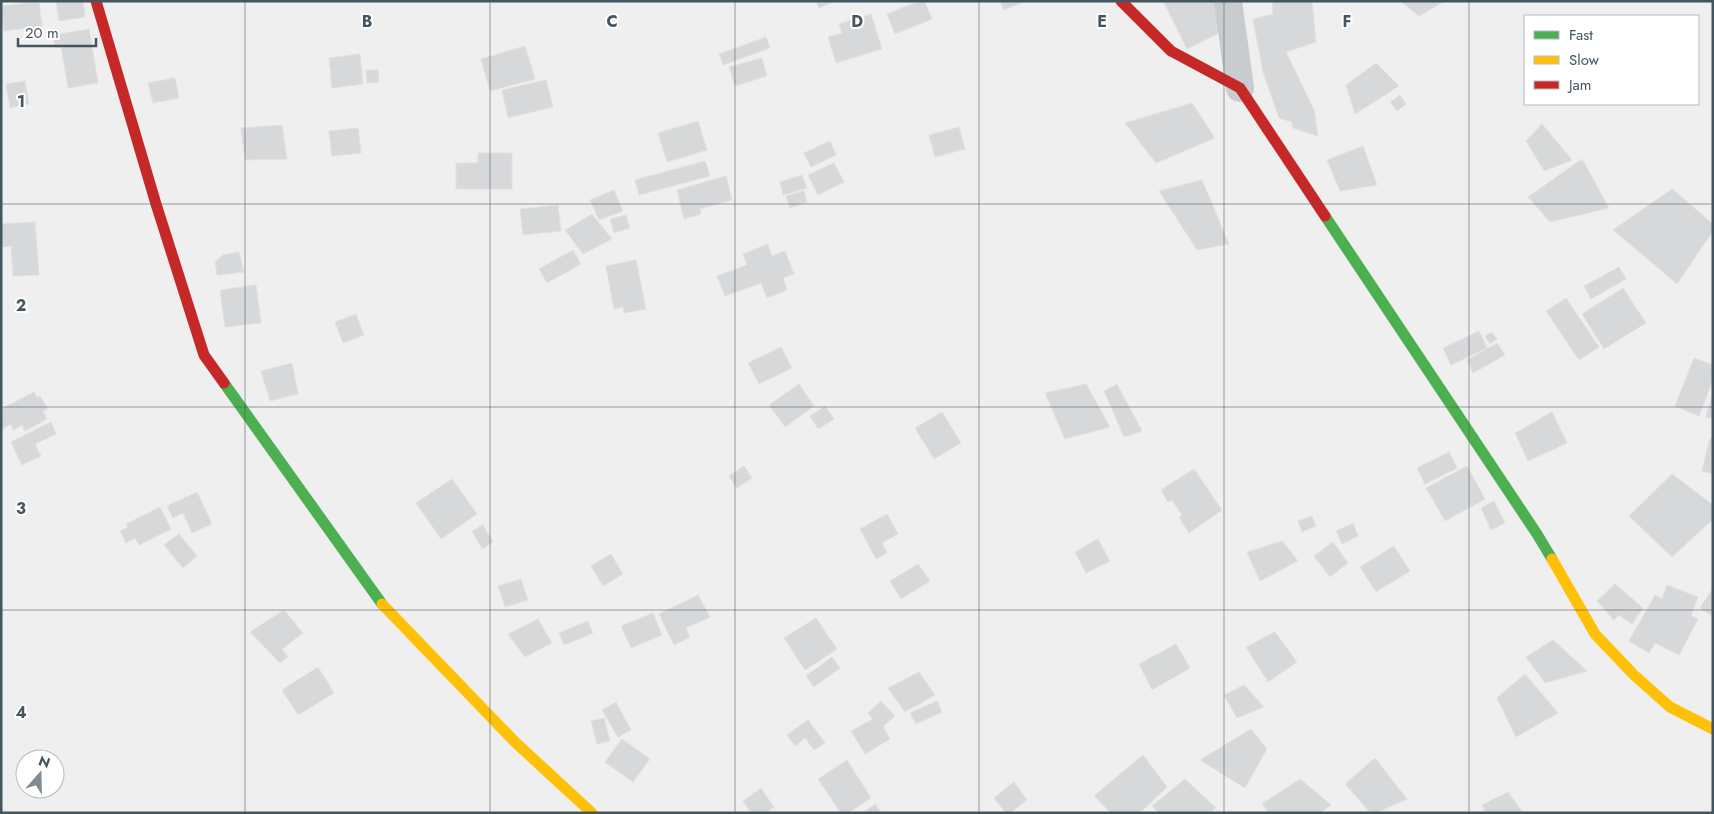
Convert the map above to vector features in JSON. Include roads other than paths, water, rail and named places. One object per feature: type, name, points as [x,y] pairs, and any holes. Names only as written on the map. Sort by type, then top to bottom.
[{"type":"street","points":[[96,1],[156,204],[204,355],[382,604],[515,742],[592,813]]},
{"type":"street","points":[[1121,1],[1171,51],[1240,88]]},
{"type":"street","points":[[1228,1],[1240,88],[1537,534],[1595,634],[1634,675],[1670,707],[1713,729]]}]
